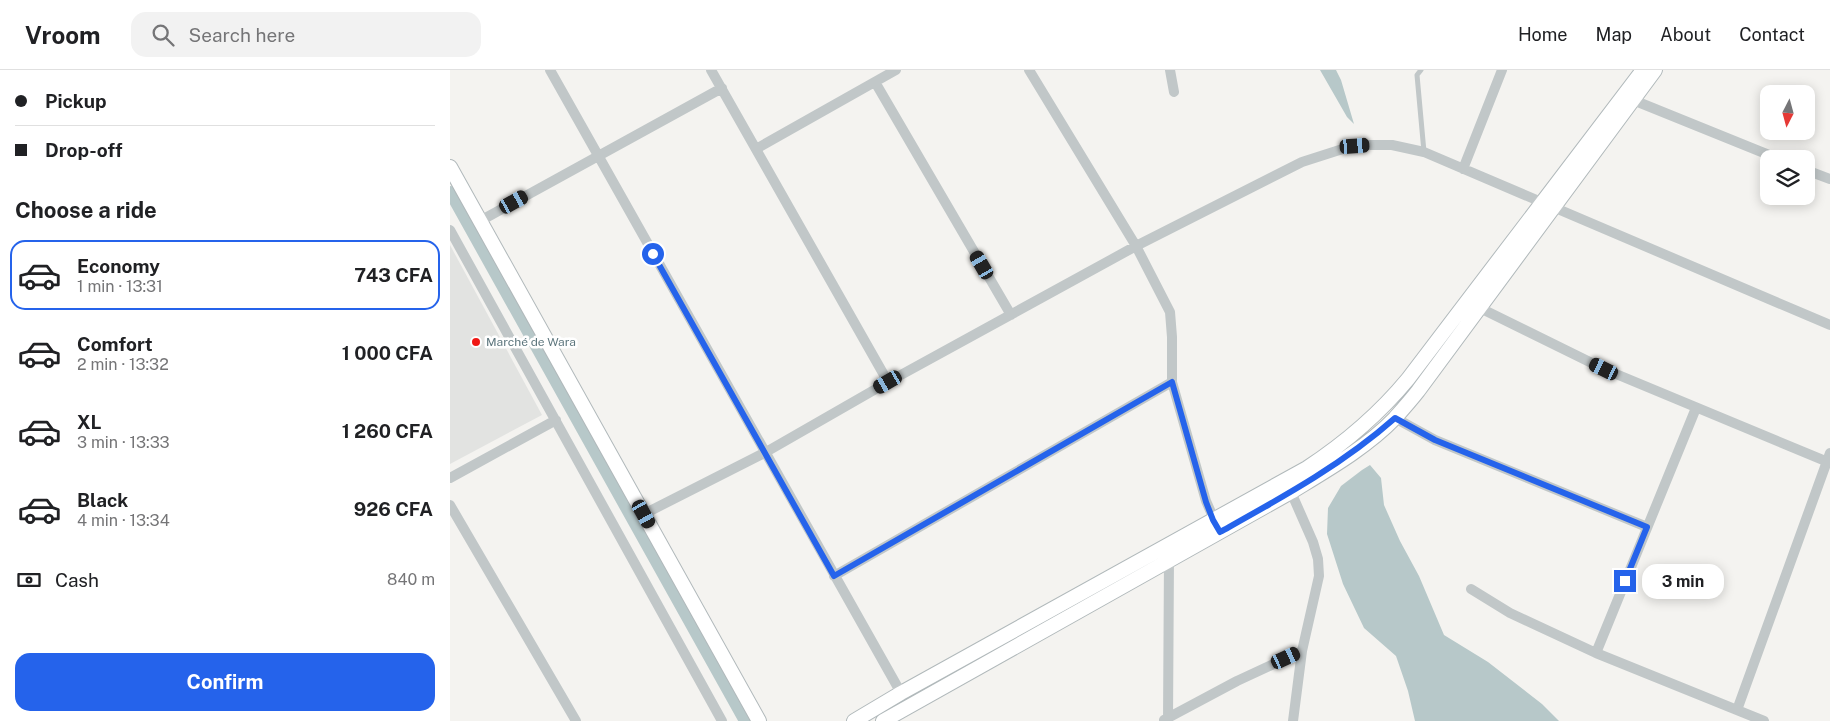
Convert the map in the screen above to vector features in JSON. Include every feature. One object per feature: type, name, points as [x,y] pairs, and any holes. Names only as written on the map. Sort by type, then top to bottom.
[{"type":"street","points":[[550,70],[901,693]]},
{"type":"street","points":[[711,70],[888,382]]},
{"type":"street","points":[[756,149],[896,70]]},
{"type":"street","points":[[1028,70],[1136,246],[1170,312],[1172,382],[1192,455],[1217,526]]},
{"type":"street","points":[[1170,70],[1174,92]]},
{"type":"street","points":[[1463,169],[1502,70]]},
{"type":"street","points":[[883,721],[1169,560],[1217,526],[1310,473],[1336,465],[1378,434],[1395,418],[1418,391],[1480,308],[1548,205],[1642,70]]},
{"type":"street","points":[[854,721],[901,693],[1168,546],[1291,492],[1330,453],[1370,421],[1392,399],[1633,100],[1655,70]]},
{"type":"street","points":[[875,82],[1011,315]]},
{"type":"street","points":[[480,221],[722,88]]},
{"type":"street","points":[[1633,100],[1760,151]]},
{"type":"street","points":[[644,514],[766,452],[888,382],[1136,246],[1302,162],[1355,146],[1392,144],[1424,152],[1830,325]]},
{"type":"street","points":[[450,167],[759,721]]},
{"type":"street","points":[[1815,174],[1830,180]]},
{"type":"street","points":[[450,230],[722,721]]},
{"type":"street","points":[[1480,308],[1604,369],[1696,408],[1829,459],[1736,710]]},
{"type":"street","points":[[834,576],[1172,382]]},
{"type":"street","points":[[1596,653],[1696,408]]},
{"type":"street","points":[[1395,418],[1435,440],[1647,527]]},
{"type":"street","points":[[450,478],[556,420]]},
{"type":"street","points":[[1291,492],[1313,542],[1318,559],[1319,576],[1302,651],[1293,721]]},
{"type":"street","points":[[450,505],[576,721]]},
{"type":"street","points":[[1168,546],[1166,720],[1237,681],[1302,651]]},
{"type":"street","points":[[1471,589],[1510,614],[1596,653],[1764,721]]},
{"type":"lane","points":[[1420,70],[1417,75],[1424,152]]},
{"type":"shaded area","points":[[1320,70],[1336,70],[1341,80],[1354,124],[1347,117]]},
{"type":"shaded area","name":"Marché de Wara","points":[[450,245],[542,415],[450,464]]},
{"type":"shaded area","points":[[1370,465],[1381,478],[1384,505],[1400,541],[1419,576],[1444,635],[1488,662],[1542,704],[1559,721],[1415,721],[1408,691],[1396,656],[1364,628],[1343,584],[1327,534],[1328,508],[1341,486]]},
{"type":"waterway","points":[[450,192],[745,721]]},
{"type":"place","name":"Marché de Wara","points":[[476,342]]},
{"type":"route","points":[[653,254],[834,576],[1172,382],[1206,502],[1220,532],[1336,465],[1378,434],[1395,418],[1435,440],[1647,527],[1625,581]]}]
